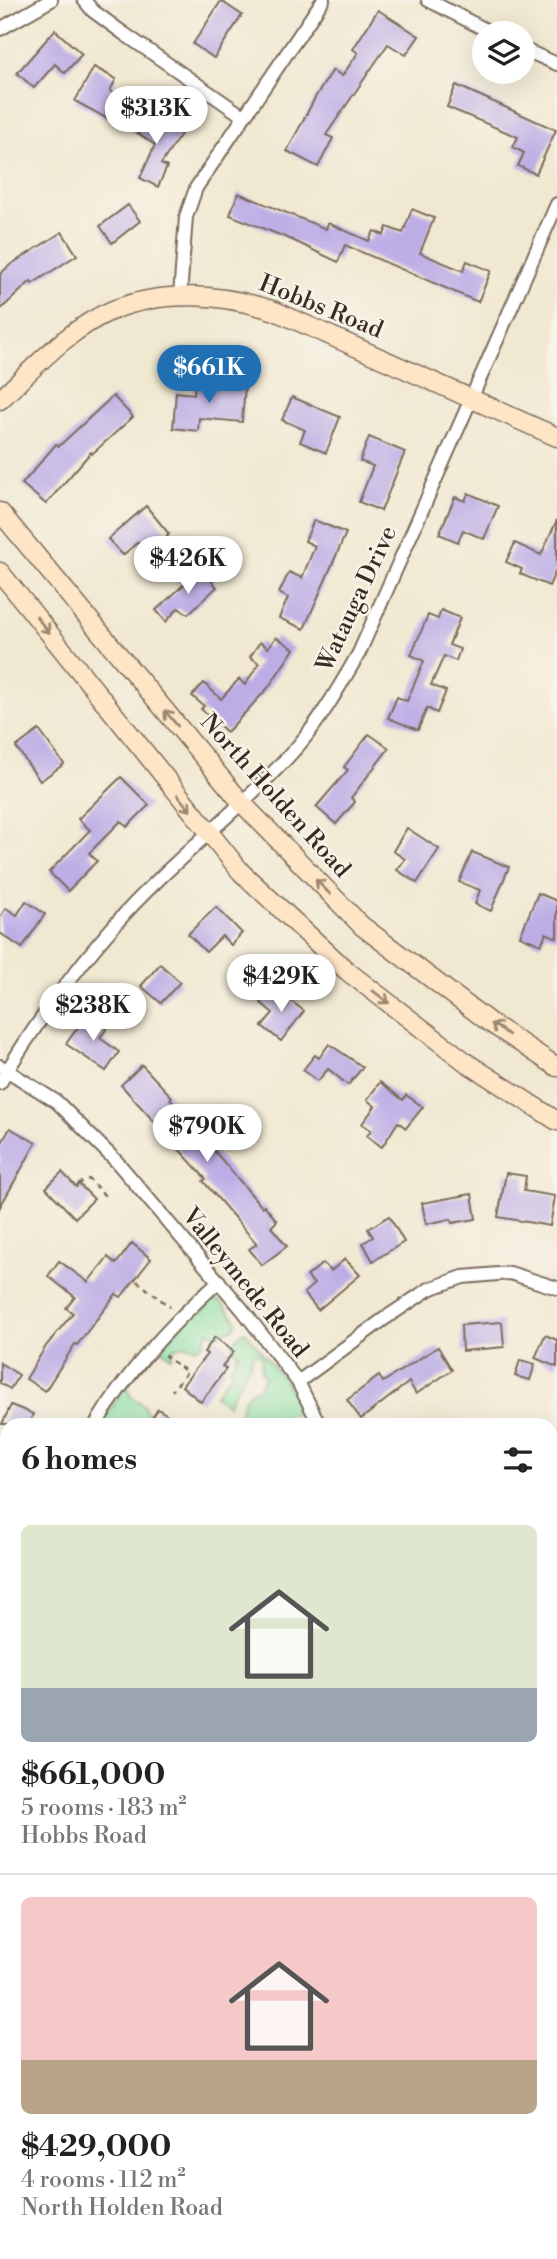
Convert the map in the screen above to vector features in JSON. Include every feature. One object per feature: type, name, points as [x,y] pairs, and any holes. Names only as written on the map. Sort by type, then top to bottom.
[{"type":"main road","name":"Hobbs Road","points":[[0,400],[82,328],[111,311],[150,299],[215,297],[275,311],[557,437]]},
{"type":"main road","name":"North Holden Road","points":[[0,512],[241,802],[362,926],[489,1022],[557,1067]]},
{"type":"main road","points":[[0,572],[241,872],[347,971],[467,1063],[557,1121]]},
{"type":"street","points":[[0,29],[51,0]]},
{"type":"street","points":[[84,0],[123,33],[243,116]]},
{"type":"street","points":[[180,296],[186,217],[196,188],[323,0]]},
{"type":"street","points":[[428,0],[472,23]]},
{"type":"street","points":[[535,54],[557,64]]},
{"type":"street","name":"Watauga Drive","points":[[0,1083],[4,1068],[112,928],[300,744],[335,694],[359,653],[557,204]]},
{"type":"street","name":"Valleymede Road","points":[[4,1068],[57,1102],[117,1162],[219,1281],[298,1382],[316,1418]]},
{"type":"street","points":[[298,1382],[429,1289],[463,1277],[510,1273],[557,1288]]},
{"type":"street","points":[[100,1418],[136,1364],[181,1316],[219,1281]]},
{"type":"path","points":[[78,1184],[89,1179],[108,1199]]},
{"type":"path","points":[[137,1280],[181,1316]]},
{"type":"path","points":[[153,1346],[187,1373],[172,1391]]},
{"type":"green space","points":[[210,1300],[221,1302],[237,1321],[234,1328],[218,1335],[209,1332],[202,1344],[196,1348],[186,1345],[175,1347],[171,1357],[159,1347],[198,1309],[202,1312]]},
{"type":"green space","points":[[245,1331],[282,1377],[301,1408],[295,1413],[275,1418],[239,1416],[244,1399],[259,1388],[265,1377],[261,1371],[262,1358],[258,1353],[254,1353],[228,1404],[215,1395],[232,1372],[230,1368],[239,1352],[232,1349],[238,1336]]},
{"type":"green space","points":[[127,1384],[130,1396],[143,1405],[149,1418],[105,1418]]},
{"type":"building","points":[[221,1],[242,15],[214,58],[193,44]]},
{"type":"building","points":[[378,10],[419,36],[406,55],[388,44],[326,135],[333,138],[318,167],[287,151],[333,70],[342,76],[358,53],[353,49]]},
{"type":"building","points":[[55,30],[82,54],[65,73],[55,64],[34,88],[17,73]]},
{"type":"building","points":[[94,67],[116,79],[110,91],[118,96],[106,118],[75,101]]},
{"type":"building","points":[[456,85],[556,130],[536,174],[518,166],[524,153],[513,147],[518,137],[447,107]]},
{"type":"building","points":[[146,111],[181,134],[161,164],[167,167],[158,187],[140,178],[155,145],[133,130]]},
{"type":"building","points":[[238,193],[326,229],[328,223],[369,241],[374,231],[384,235],[387,227],[403,233],[412,209],[434,218],[420,253],[463,271],[467,261],[491,271],[478,302],[345,245],[338,262],[230,215]]},
{"type":"building","points":[[128,205],[140,221],[112,243],[100,226]]},
{"type":"building","points":[[62,232],[77,255],[32,284],[31,281],[0,310],[0,274]]},
{"type":"building","points":[[195,381],[245,386],[242,422],[199,418],[198,431],[173,428],[176,392],[194,394]]},
{"type":"building","points":[[113,396],[133,417],[92,454],[91,452],[46,504],[22,484],[56,444],[59,446]]},
{"type":"building","points":[[292,397],[340,417],[326,453],[300,442],[305,430],[282,420]]},
{"type":"building","points":[[369,437],[405,452],[381,511],[359,502],[373,466],[360,461]]},
{"type":"building","points":[[468,493],[498,506],[484,539],[463,530],[458,542],[439,534],[455,497],[465,501]]},
{"type":"building","points":[[146,506],[176,547],[157,563],[138,542],[123,555],[108,539]]},
{"type":"building","points":[[314,520],[346,533],[304,629],[279,618],[288,598],[279,593],[289,572],[302,578],[315,546],[305,541]]},
{"type":"building","points":[[557,520],[557,568],[549,586],[520,574],[522,569],[506,562],[515,543],[541,555]]},
{"type":"building","points":[[201,569],[217,587],[188,614],[178,608],[166,622],[156,610]]},
{"type":"building","points":[[441,610],[460,618],[449,645],[460,649],[456,661],[444,656],[431,685],[446,691],[437,713],[427,708],[418,730],[388,718],[397,697],[407,701],[424,661],[411,655],[428,615],[438,619]]},
{"type":"building","points":[[276,637],[294,649],[268,688],[227,732],[201,709],[204,706],[192,696],[204,683],[221,699],[239,679],[245,685],[259,663],[250,657],[260,642],[268,648]]},
{"type":"building","points":[[39,730],[64,764],[40,781],[16,747]]},
{"type":"building","points":[[369,734],[389,748],[351,798],[355,802],[336,824],[316,807],[348,770],[344,767]]},
{"type":"building","points":[[121,777],[149,805],[127,827],[121,821],[89,853],[97,861],[68,891],[49,872],[90,830],[78,819]]},
{"type":"building","points":[[407,828],[439,849],[417,883],[397,870],[405,859],[393,851]]},
{"type":"building","points":[[472,852],[509,867],[491,911],[475,904],[480,890],[459,882]]},
{"type":"building","points":[[538,893],[557,901],[557,938],[546,933],[541,945],[520,936]]},
{"type":"building","points":[[26,901],[45,914],[22,948],[0,933],[0,917],[6,908],[17,915]]},
{"type":"building","points":[[216,907],[242,933],[231,945],[222,936],[206,952],[188,934]]},
{"type":"building","points":[[160,964],[180,982],[161,1003],[141,986]]},
{"type":"building","points":[[273,987],[304,1011],[281,1041],[262,1026],[273,1013],[261,1003]]},
{"type":"building","points":[[87,1014],[107,1028],[100,1038],[119,1052],[106,1071],[66,1044]]},
{"type":"building","points":[[329,1044],[363,1067],[348,1085],[328,1069],[318,1081],[303,1070],[315,1055],[319,1058]]},
{"type":"building","points":[[142,1065],[172,1097],[170,1099],[262,1207],[264,1205],[277,1221],[271,1227],[287,1246],[262,1265],[249,1249],[257,1244],[203,1181],[206,1179],[121,1085]]},
{"type":"building","points":[[380,1082],[403,1100],[406,1095],[423,1107],[406,1128],[398,1122],[382,1147],[367,1136],[371,1130],[362,1124],[375,1106],[367,1100]]},
{"type":"building","points":[[10,1128],[36,1143],[0,1207],[0,1146]]},
{"type":"building","points":[[62,1172],[76,1187],[79,1184],[94,1199],[75,1218],[46,1188]]},
{"type":"building","points":[[506,1173],[526,1176],[524,1191],[555,1196],[550,1226],[498,1217]]},
{"type":"building","points":[[472,1194],[476,1219],[452,1223],[451,1219],[426,1224],[422,1203]]},
{"type":"building","points":[[389,1216],[404,1242],[373,1261],[363,1243],[373,1237],[368,1229]]},
{"type":"building","points":[[132,1243],[151,1259],[121,1297],[116,1294],[77,1345],[75,1344],[45,1391],[26,1379],[46,1346],[73,1313],[66,1308],[75,1297],[48,1276],[59,1261],[88,1282],[108,1257],[116,1264]]},
{"type":"building","points":[[345,1259],[360,1275],[318,1310],[304,1293],[314,1284],[307,1276],[323,1263],[331,1271]]},
{"type":"building","points":[[502,1322],[504,1347],[462,1351],[461,1325]]},
{"type":"building","points":[[545,1335],[557,1340],[557,1367],[535,1358]]},
{"type":"building","points":[[215,1337],[234,1352],[222,1366],[226,1369],[201,1402],[182,1386],[207,1354],[204,1352]]},
{"type":"building","points":[[438,1347],[452,1370],[416,1394],[409,1382],[360,1418],[347,1400],[379,1376],[383,1382]]},
{"type":"building","points":[[520,1360],[535,1364],[530,1380],[515,1376]]},
{"type":"building","points":[[0,1363],[19,1375],[10,1389],[0,1383]]},
{"type":"building","points":[[11,1405],[33,1414],[31,1418],[5,1418]]},
{"type":"building","points":[[158,1409],[172,1418],[152,1418]]}]
